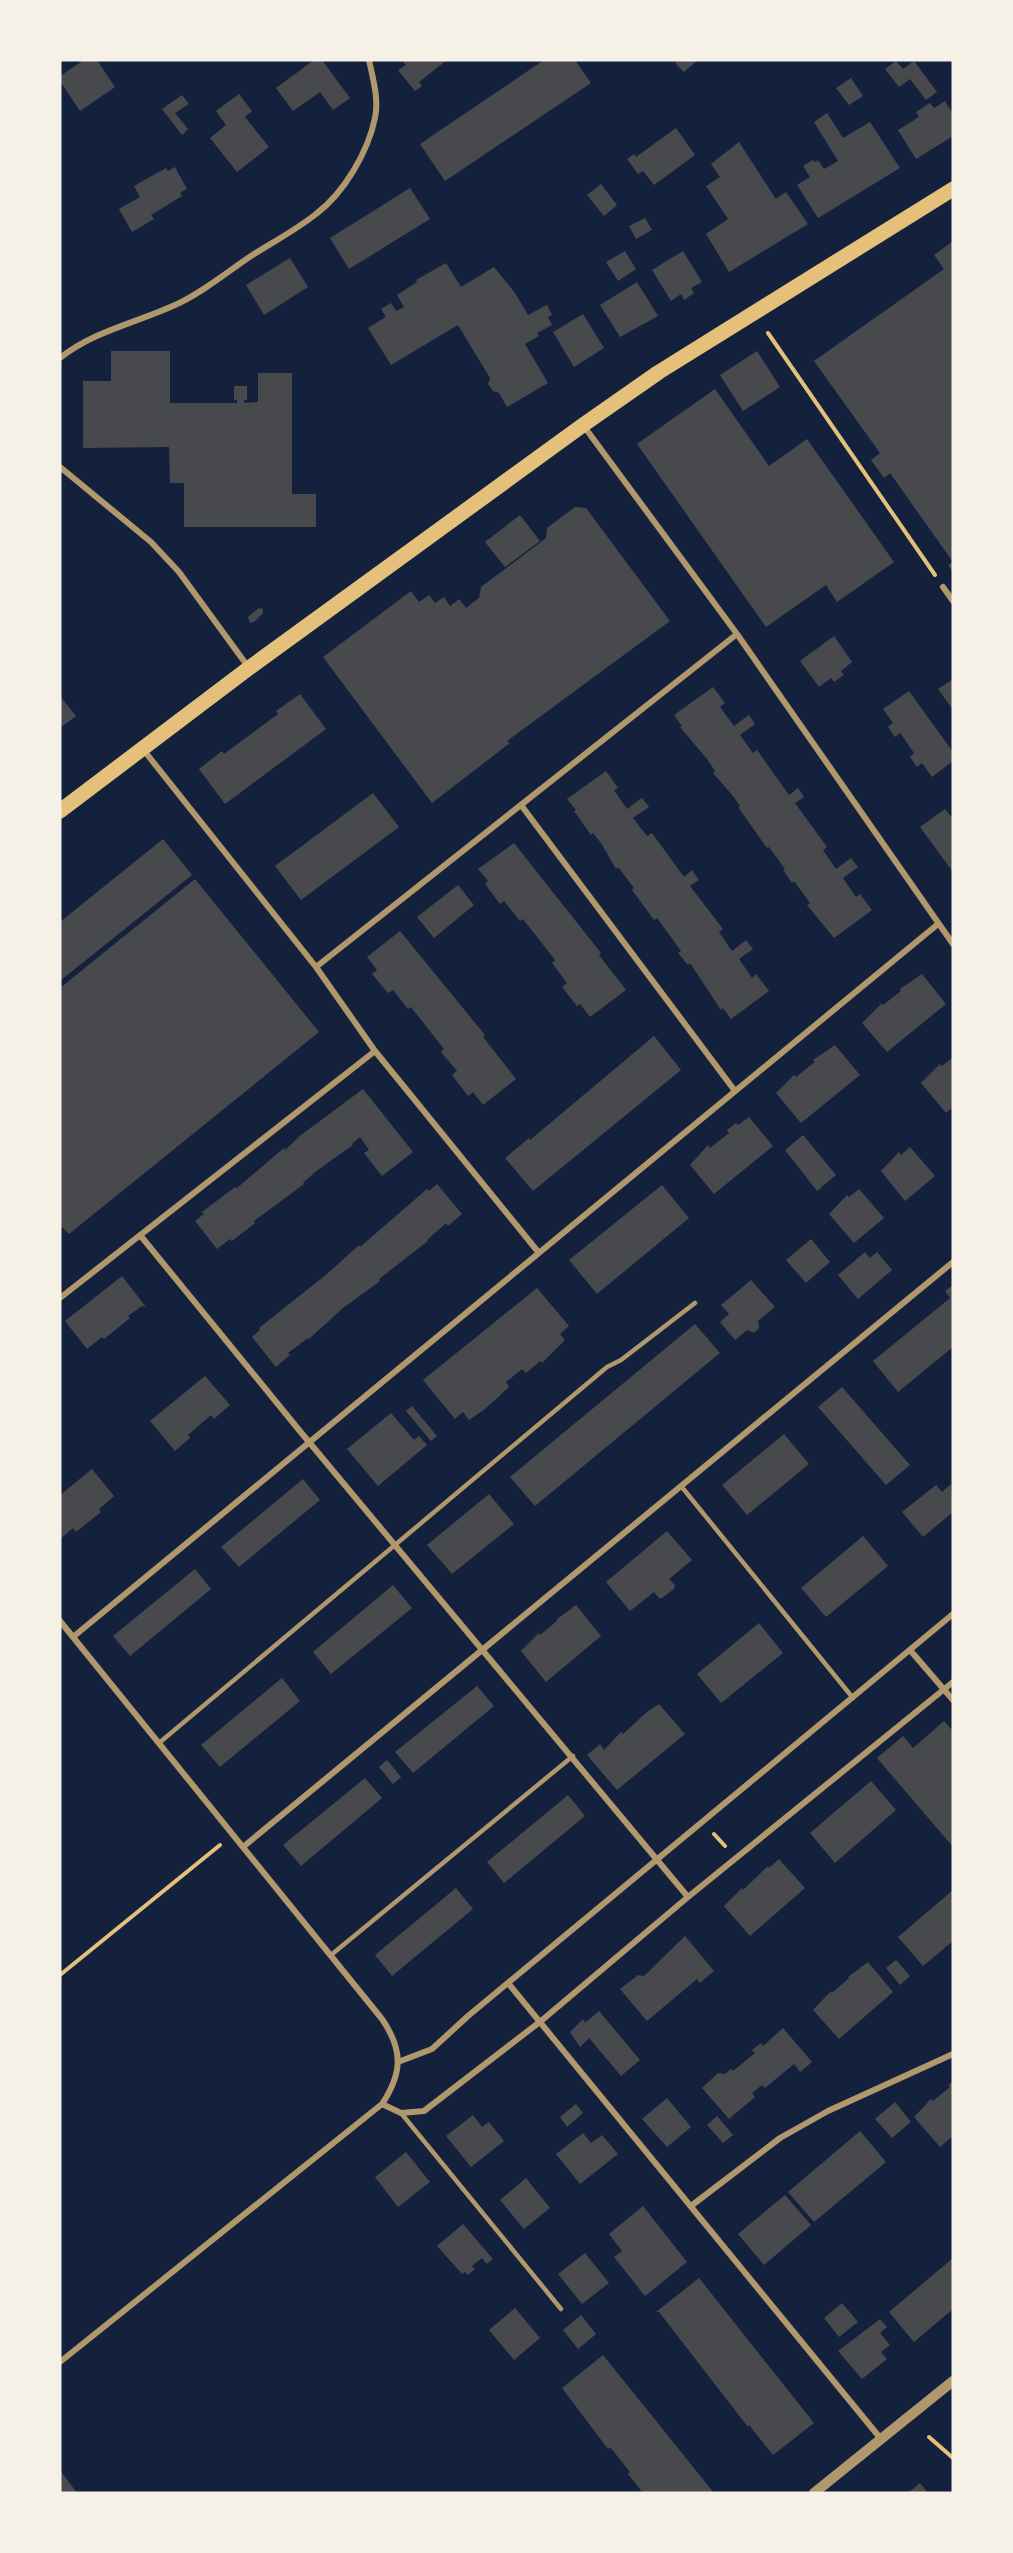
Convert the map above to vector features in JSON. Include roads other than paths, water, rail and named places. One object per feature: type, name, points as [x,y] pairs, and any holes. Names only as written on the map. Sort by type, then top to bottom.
[{"type":"main road","points":[[60,811],[142,747],[583,424],[659,372],[953,189]]},
{"type":"street","points":[[60,358],[74,347],[103,331],[140,321],[178,304],[318,213],[339,191],[368,141],[375,118],[376,104],[369,60]]},
{"type":"street","points":[[583,424],[737,634],[953,944]]},
{"type":"street","points":[[60,467],[151,542],[179,572],[249,668]]},
{"type":"street","points":[[943,587],[953,601]]},
{"type":"street","points":[[316,967],[737,634]]},
{"type":"street","points":[[142,747],[316,967],[375,1051],[539,1253]]},
{"type":"street","points":[[521,805],[735,1091]]},
{"type":"street","points":[[73,1637],[938,924]]},
{"type":"street","points":[[60,1298],[375,1051]]},
{"type":"street","points":[[140,1235],[309,1442],[659,1859],[688,1897]]},
{"type":"street","points":[[243,1847],[953,1262]]},
{"type":"street","points":[[398,2062],[432,2049],[508,1983],[953,1614]]},
{"type":"street","points":[[60,1621],[331,1955],[394,2037],[398,2062],[390,2092],[382,2104],[60,2362]]},
{"type":"street","points":[[910,1650],[953,1700]]},
{"type":"street","points":[[382,2104],[401,2113],[424,2111],[541,2021],[688,1897],[953,1682]]},
{"type":"street","points":[[508,1983],[880,2439]]},
{"type":"street","points":[[692,2206],[780,2138],[828,2111],[953,2054]]},
{"type":"street","points":[[814,2493],[953,2381]]},
{"type":"lane","points":[[159,1743],[607,1367],[621,1360],[695,1303]]},
{"type":"lane","points":[[681,1486],[853,1698]]},
{"type":"lane","points":[[331,1955],[573,1756]]},
{"type":"lane","points":[[401,2113],[561,2308]]}]
